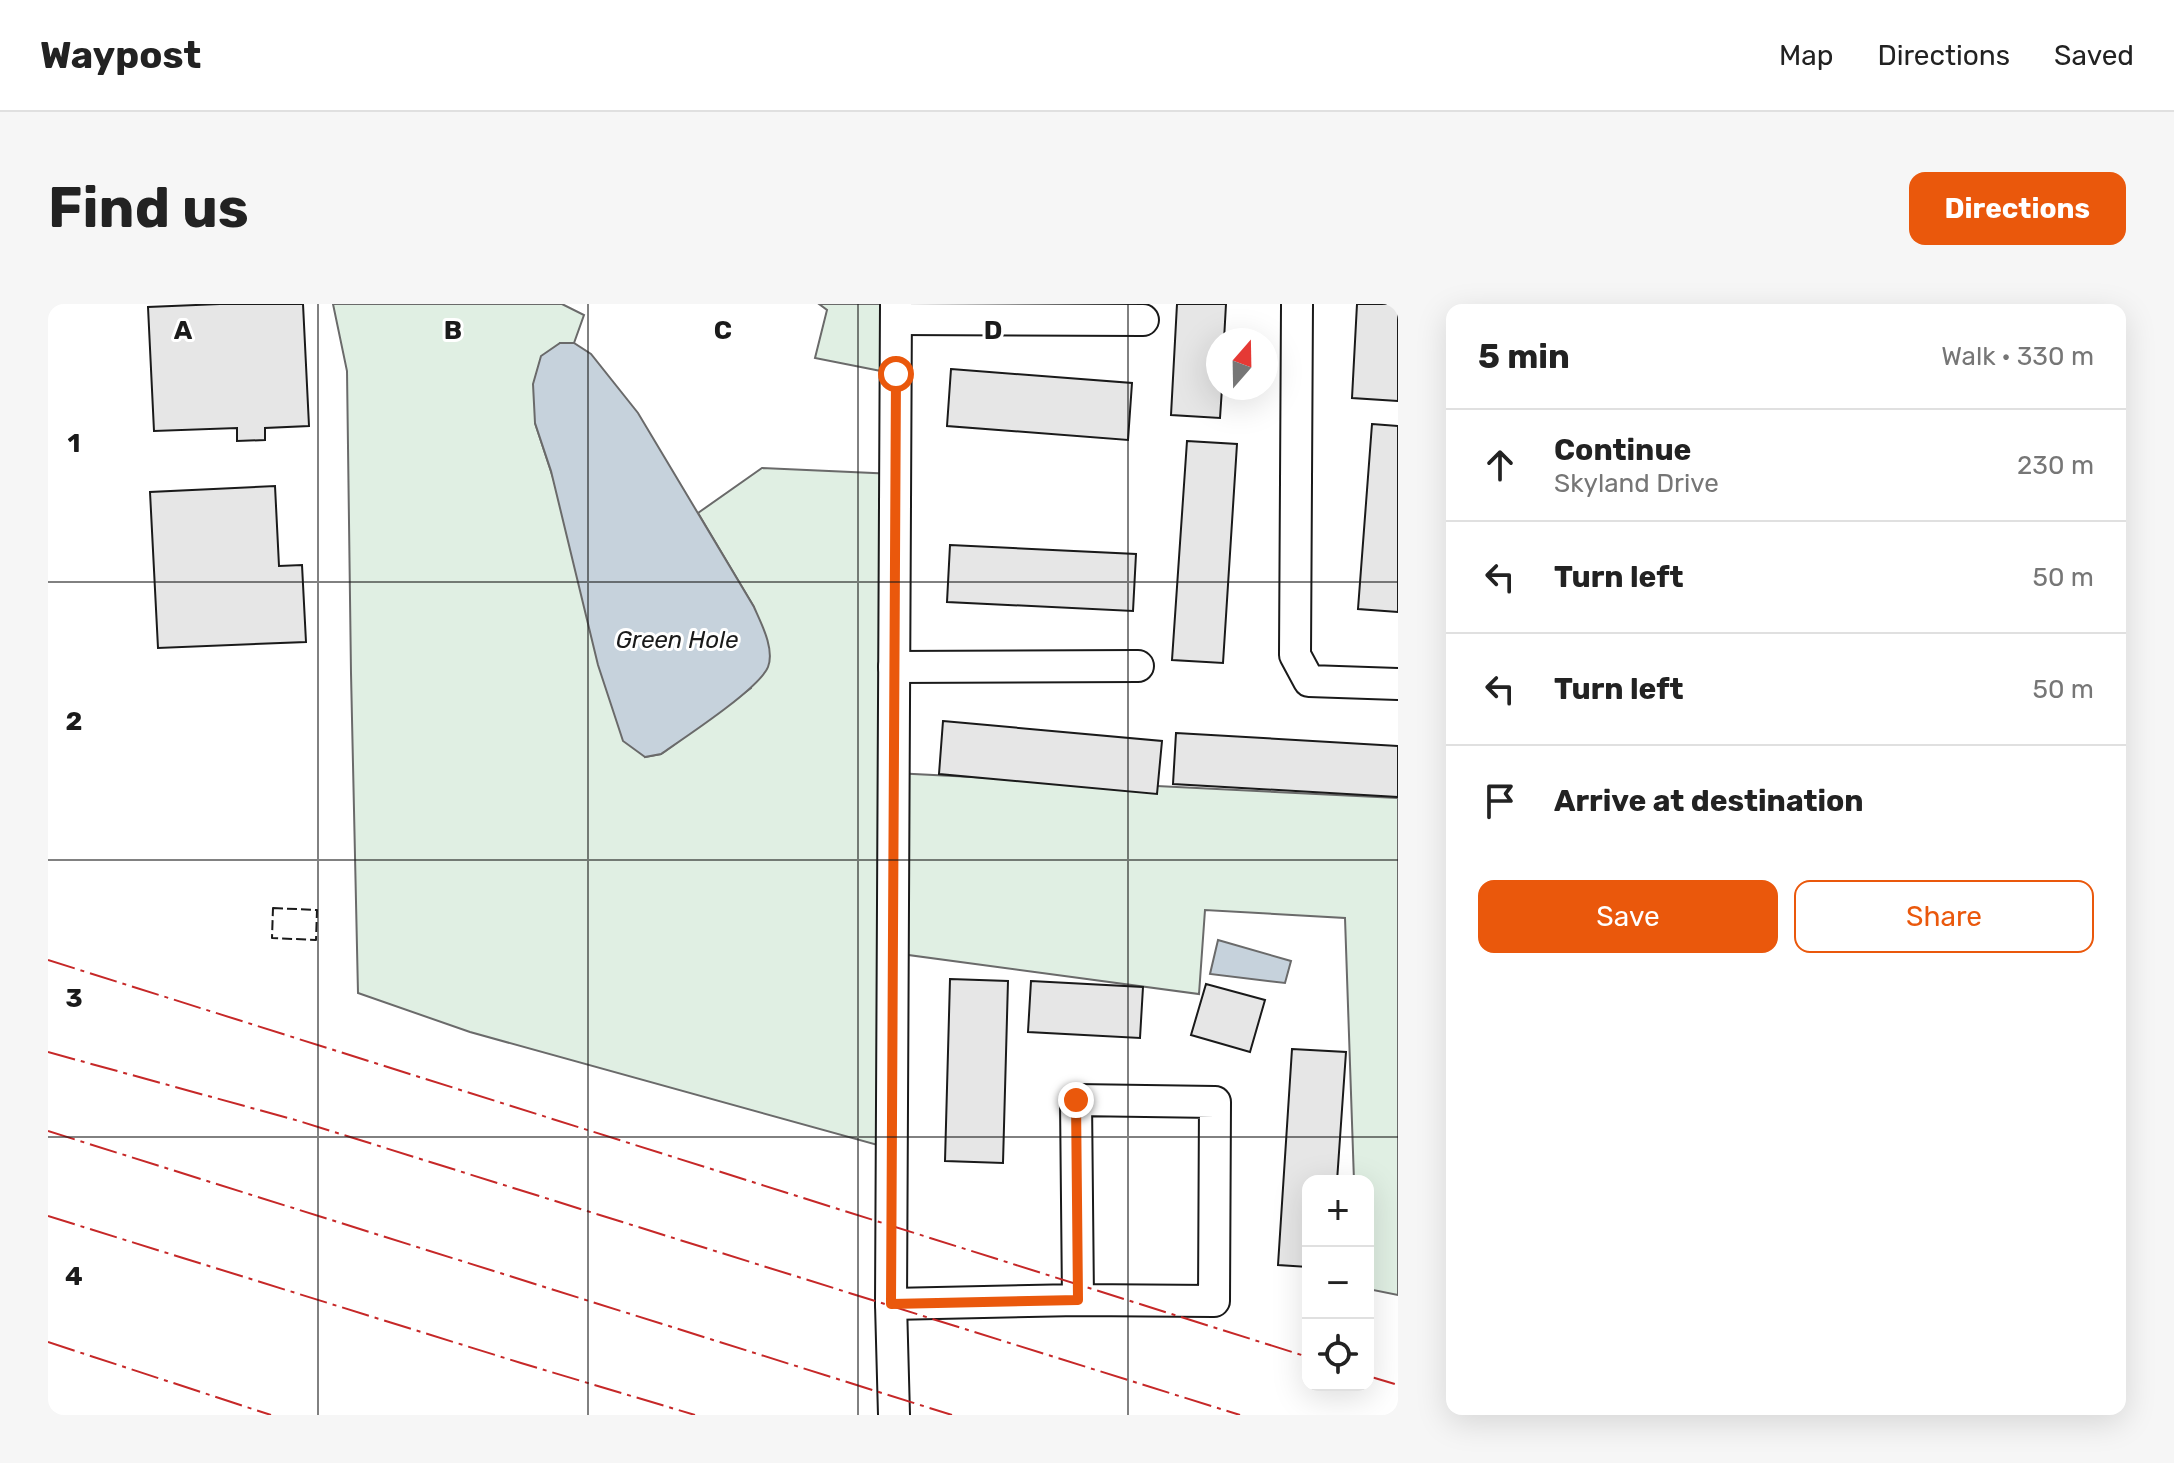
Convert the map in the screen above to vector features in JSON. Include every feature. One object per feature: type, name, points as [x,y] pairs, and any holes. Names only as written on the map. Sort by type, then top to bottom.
[{"type":"street","points":[[1297,304],[1295,655],[1309,681],[1398,684]]},
{"type":"street","points":[[894,1415],[891,1304],[896,311],[1143,320]]},
{"type":"street","points":[[894,667],[1138,666]]},
{"type":"street","points":[[891,1304],[1214,1301],[1215,1102],[1076,1100],[1078,1300]]},
{"type":"green space","points":[[333,304],[562,304],[584,315],[574,343],[560,343],[535,423],[645,757],[661,754],[751,688],[754,607],[698,513],[762,468],[895,474],[894,773],[1398,798],[1398,1295],[1374,1290],[1374,1175],[1354,1175],[1345,918],[1205,910],[1199,994],[893,953],[892,1149],[470,1032],[358,993],[347,371]]},
{"type":"green space","points":[[819,304],[896,304],[896,374],[815,358],[827,310]]},
{"type":"water","name":"Green Hole","points":[[560,343],[574,343],[591,354],[638,413],[754,607],[770,652],[768,667],[751,688],[661,754],[645,757],[623,741],[598,665],[551,471],[535,423],[533,384],[541,356]]},
{"type":"water","points":[[1218,940],[1291,961],[1285,983],[1210,974]]},
{"type":"building","points":[[303,304],[309,426],[265,428],[265,440],[237,441],[237,428],[154,431],[148,307]]},
{"type":"building","points":[[1177,304],[1226,304],[1225,328],[1206,328],[1206,400],[1221,400],[1220,418],[1171,415]]},
{"type":"building","points":[[1357,304],[1398,304],[1398,401],[1352,398]]},
{"type":"building","points":[[951,369],[1132,383],[1128,440],[947,426]]},
{"type":"building","points":[[1372,424],[1398,426],[1398,612],[1358,609]]},
{"type":"building","points":[[1187,441],[1237,444],[1223,663],[1172,660]]},
{"type":"building","points":[[275,486],[279,566],[302,565],[306,642],[158,648],[150,492]]},
{"type":"building","points":[[950,545],[1136,554],[1133,611],[947,602]]},
{"type":"building","points":[[943,721],[1162,741],[1157,794],[939,774]]},
{"type":"building","points":[[1176,733],[1398,746],[1398,797],[1173,784]]},
{"type":"building","points":[[950,979],[1008,981],[1003,1163],[945,1161]]},
{"type":"building","points":[[1031,981],[1143,987],[1140,1038],[1028,1032]]},
{"type":"building","points":[[1206,984],[1265,1000],[1250,1052],[1191,1035]]},
{"type":"building","points":[[1292,1049],[1346,1052],[1337,1175],[1302,1175],[1302,1267],[1278,1265]]},
{"type":"fence","points":[[273,908],[317,910],[316,940],[272,938],[273,908]]},
{"type":"power","points":[[48,960],[1302,1355]]},
{"type":"power","points":[[48,1052],[299,1121],[1240,1415]]},
{"type":"power","points":[[48,1131],[952,1415]]},
{"type":"power","points":[[48,1216],[695,1415]]},
{"type":"power","points":[[48,1342],[271,1415]]},
{"type":"power","points":[[1374,1378],[1398,1385]]},
{"type":"route","points":[[896,374],[891,1304],[1078,1300],[1076,1100]]}]
